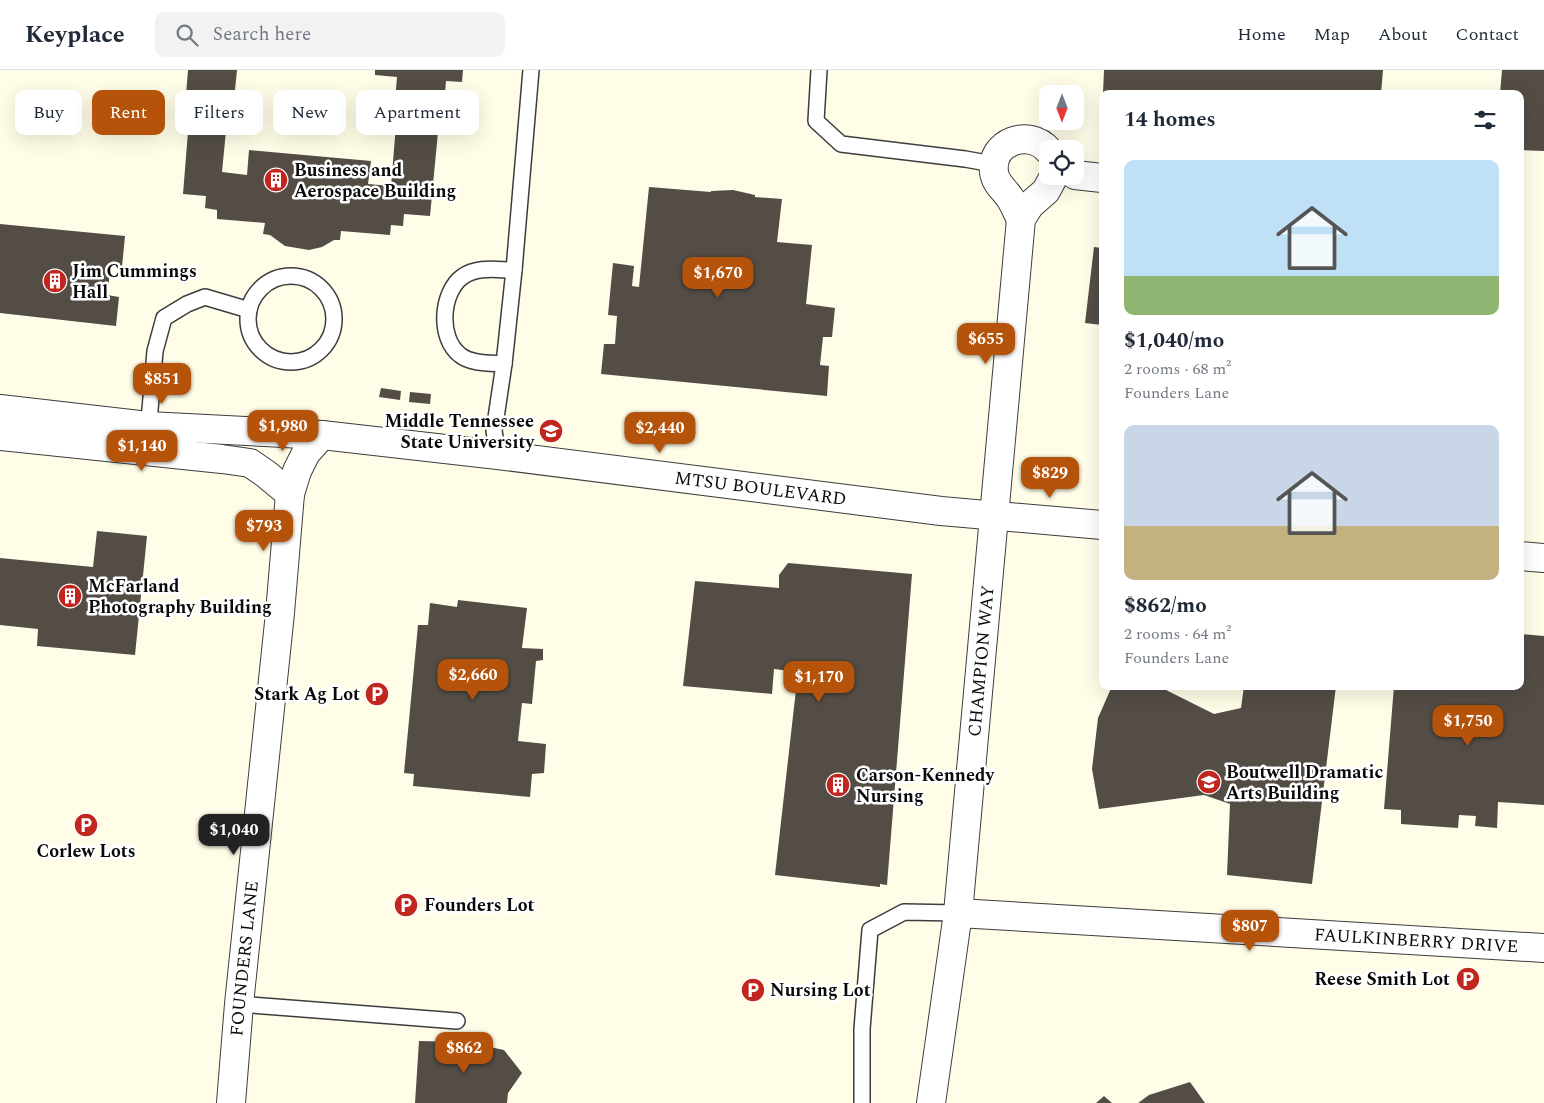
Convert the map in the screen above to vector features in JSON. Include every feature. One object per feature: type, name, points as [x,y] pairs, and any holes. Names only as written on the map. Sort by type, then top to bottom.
[{"type":"street","points":[[1039,143],[1023,138],[1013,140],[1004,146],[993,164],[994,174],[997,183],[1011,199],[1021,218],[1030,205],[1046,191],[1049,185]]},
{"type":"street","points":[[1084,176],[1099,178]]},
{"type":"street","name":"CHAMPION WAY","points":[[931,1103],[958,913],[1021,218]]},
{"type":"street","name":"MTSU BOULEVARD","points":[[0,409],[147,438],[222,458],[250,463],[290,494]]},
{"type":"street","name":"MTSU BOULEVARD","points":[[0,436],[147,438],[322,435],[498,454],[941,511],[1099,524]]},
{"type":"street","name":"FOUNDERS LANE","points":[[231,1103],[239,1004],[280,613],[290,494],[297,471],[306,453],[322,435]]},
{"type":"street","points":[[1524,556],[1544,558]]},
{"type":"street","name":"FAULKINBERRY DRIVE","points":[[958,913],[1544,948]]},
{"type":"lane","points":[[498,454],[494,430],[504,364],[514,270],[531,70]]},
{"type":"lane","points":[[819,70],[816,121],[841,144],[993,164]]},
{"type":"lane","points":[[504,364],[472,361],[460,355],[451,343],[446,330],[444,311],[449,292],[462,277],[479,269],[514,270]]},
{"type":"lane","points":[[290,276],[305,278],[317,285],[327,295],[333,308],[334,322],[331,336],[323,348],[312,357],[299,362],[278,360],[260,349],[252,337],[248,324],[249,310],[254,297],[264,286],[276,279],[290,276]]},
{"type":"lane","points":[[147,438],[155,351],[164,318],[187,304],[205,298],[249,310]]},
{"type":"lane","points":[[862,1103],[862,1029],[870,930],[904,912],[958,913]]},
{"type":"lane","points":[[239,1004],[457,1021]]},
{"type":"building","name":"Business and Aerospace Building","points":[[188,70],[237,70],[235,90],[186,90]]},
{"type":"building","name":"Business and Aerospace Building","points":[[375,70],[463,70],[462,82],[446,81],[445,90],[396,90],[397,77],[375,75]]},
{"type":"building","points":[[1104,70],[1383,70],[1381,90],[1103,90]]},
{"type":"building","points":[[1502,70],[1544,70],[1544,151],[1524,150],[1524,90],[1500,90]]},
{"type":"building","name":"Business and Aerospace Building","points":[[188,135],[226,135],[222,172],[247,175],[249,150],[371,161],[368,184],[391,186],[395,135],[438,135],[430,216],[404,214],[403,226],[391,225],[390,235],[341,231],[340,240],[334,240],[322,247],[309,250],[285,246],[270,235],[263,234],[265,223],[217,219],[217,210],[205,208],[206,196],[183,194]]},
{"type":"building","points":[[649,187],[711,192],[733,190],[755,195],[755,197],[782,199],[777,242],[812,245],[806,304],[835,308],[832,337],[823,337],[820,365],[829,366],[827,396],[601,374],[604,344],[615,344],[617,316],[608,315],[613,263],[634,266],[632,286],[639,287]]},
{"type":"building","name":"Jim Cummings Hall","points":[[0,224],[125,236],[122,267],[111,266],[107,295],[119,297],[116,326],[0,313]]},
{"type":"building","points":[[1094,247],[1099,248],[1099,325],[1085,323]]},
{"type":"building","points":[[381,388],[401,391],[400,400],[379,397]]},
{"type":"building","points":[[410,392],[431,394],[430,404],[409,402]]},
{"type":"building","name":"McFarland Photography Building","points":[[97,531],[147,536],[135,655],[37,646],[38,629],[0,625],[0,558],[93,567]]},
{"type":"building","name":"Carson-Kennedy Nursing","points":[[788,563],[912,574],[887,885],[880,884],[880,887],[775,875],[798,672],[774,669],[772,694],[683,686],[695,581],[779,588],[779,575]]},
{"type":"building","points":[[458,600],[527,608],[522,648],[543,649],[543,660],[536,661],[532,704],[522,703],[518,741],[546,744],[544,773],[532,774],[530,797],[413,786],[414,774],[404,773],[418,625],[428,625],[430,603],[457,607]]},
{"type":"building","points":[[1524,634],[1544,636],[1544,805],[1498,802],[1497,828],[1475,826],[1476,816],[1459,815],[1458,828],[1401,824],[1401,810],[1384,809],[1394,690],[1524,690]]},
{"type":"building","name":"Boutwell Dramatic Arts Building","points":[[1110,690],[1166,690],[1214,714],[1241,708],[1243,690],[1336,690],[1312,884],[1227,875],[1230,804],[1204,795],[1099,809],[1092,769],[1098,718]]},
{"type":"building","points":[[419,1041],[466,1042],[504,1050],[522,1073],[508,1093],[507,1103],[415,1103]]},
{"type":"building","points":[[1190,1082],[1205,1103],[1138,1103],[1149,1095]]},
{"type":"building","points":[[1104,1096],[1112,1103],[1096,1103]]},
{"type":"place","name":"Business and Aerospace Building","points":[[276,180]]},
{"type":"place","name":"Jim Cummings Hall","points":[[55,281]]},
{"type":"place","name":"Middle Tennessee State University","points":[[551,431]]},
{"type":"place","name":"McFarland Photography Building","points":[[70,596]]},
{"type":"place","name":"Stark Ag Lot","points":[[377,694]]},
{"type":"place","name":"Boutwell Dramatic Arts Building","points":[[1209,782]]},
{"type":"place","name":"Carson-Kennedy Nursing","points":[[838,785]]},
{"type":"place","name":"Corlew Lots","points":[[86,825]]},
{"type":"place","name":"Founders Lot","points":[[406,905]]},
{"type":"place","name":"Reese Smith Lot","points":[[1468,979]]},
{"type":"place","name":"Nursing Lot","points":[[753,990]]}]
